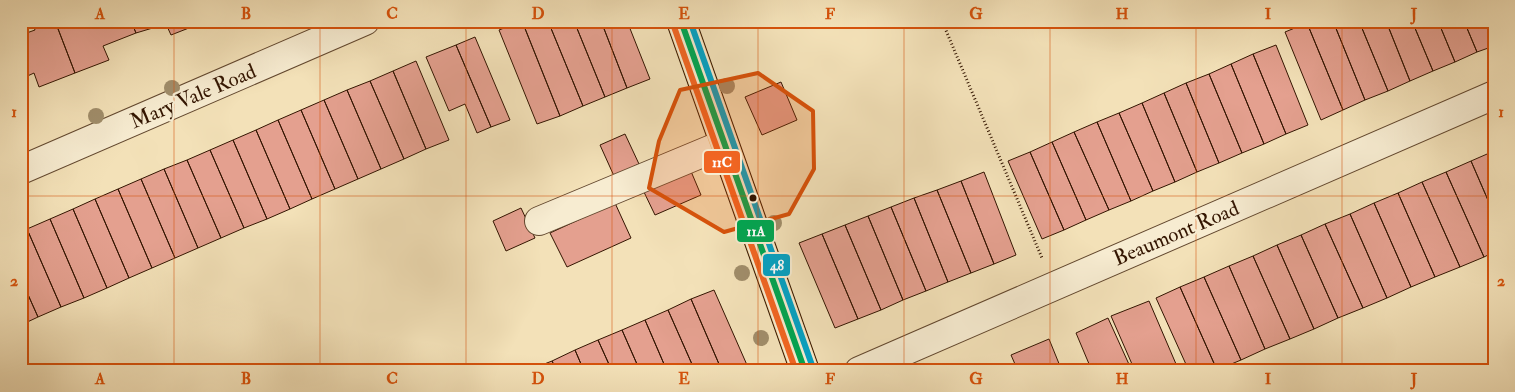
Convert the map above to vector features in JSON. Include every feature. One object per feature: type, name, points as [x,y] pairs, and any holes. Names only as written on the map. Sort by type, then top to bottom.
[{"type":"highway","points":[[681,21],[805,371]]},
{"type":"street","name":"Mary Vale Road","points":[[21,170],[365,21]]},
{"type":"street","name":"Beaumont Road","points":[[859,371],[1494,95]]},
{"type":"street","points":[[538,221],[724,144]]},
{"type":"path","points":[[942,21],[1054,286]]},
{"type":"highlighted area","points":[[758,73],[813,111],[814,169],[789,214],[724,232],[649,188],[659,141],[680,90]]},
{"type":"building","points":[[32,21],[55,21],[75,73],[39,87],[34,73],[21,79],[21,35],[35,30]]},
{"type":"building","points":[[55,21],[131,21],[136,33],[103,46],[109,60],[75,73]]},
{"type":"building","points":[[131,21],[192,21],[194,26],[171,35],[166,24],[136,33]]},
{"type":"building","points":[[522,21],[560,116],[537,124],[499,30]]},
{"type":"building","points":[[522,21],[548,21],[583,106],[560,116]]},
{"type":"building","points":[[548,21],[574,21],[605,97],[583,106]]},
{"type":"building","points":[[574,21],[601,21],[627,88],[605,97]]},
{"type":"building","points":[[601,21],[627,21],[650,79],[627,88]]},
{"type":"building","points":[[1311,21],[1333,21],[1365,100],[1343,110],[1307,23]]},
{"type":"building","points":[[1333,21],[1359,21],[1388,91],[1365,100]]},
{"type":"building","points":[[1359,21],[1386,21],[1410,81],[1388,91]]},
{"type":"building","points":[[1386,21],[1412,21],[1433,71],[1410,81]]},
{"type":"building","points":[[1412,21],[1438,21],[1455,62],[1433,71]]},
{"type":"building","points":[[1438,21],[1464,21],[1477,52],[1455,62]]},
{"type":"building","points":[[1464,21],[1491,21],[1494,28],[1494,46],[1477,52]]},
{"type":"building","points":[[1307,23],[1343,110],[1321,120],[1285,32]]},
{"type":"building","points":[[475,37],[510,120],[491,127],[456,45]]},
{"type":"building","points":[[456,45],[491,127],[477,133],[465,104],[449,111],[426,57]]},
{"type":"building","points":[[1276,45],[1308,125],[1286,134],[1253,54]]},
{"type":"building","points":[[1253,54],[1286,134],[1264,144],[1231,64]]},
{"type":"building","points":[[416,61],[449,140],[426,149],[393,71]]},
{"type":"building","points":[[1231,64],[1264,144],[1242,153],[1209,74]]},
{"type":"building","points":[[393,71],[426,149],[404,159],[370,81]]},
{"type":"building","points":[[1209,74],[1242,153],[1219,163],[1186,83]]},
{"type":"building","points":[[370,81],[404,159],[381,169],[347,90]]},
{"type":"building","points":[[781,82],[797,120],[762,135],[745,97]]},
{"type":"building","points":[[1186,83],[1219,163],[1197,172],[1164,93]]},
{"type":"building","points":[[347,90],[381,169],[358,179],[324,100]]},
{"type":"building","points":[[1164,93],[1197,172],[1175,182],[1142,103]]},
{"type":"building","points":[[324,100],[358,179],[335,189],[301,110]]},
{"type":"building","points":[[1142,103],[1175,182],[1153,191],[1119,113]]},
{"type":"building","points":[[301,110],[335,189],[312,199],[278,120]]},
{"type":"building","points":[[1119,113],[1153,191],[1131,201],[1097,122]]},
{"type":"building","points":[[278,120],[312,199],[290,209],[256,130]]},
{"type":"building","points":[[1097,122],[1131,201],[1109,210],[1074,132]]},
{"type":"building","points":[[256,130],[290,209],[267,219],[233,140]]},
{"type":"building","points":[[1074,132],[1109,210],[1086,220],[1052,142]]},
{"type":"building","points":[[625,134],[639,164],[614,176],[600,145]]},
{"type":"building","points":[[233,140],[267,219],[244,228],[210,150]]},
{"type":"building","points":[[1052,142],[1086,220],[1064,230],[1030,152]]},
{"type":"building","points":[[210,150],[244,228],[221,238],[187,160]]},
{"type":"building","points":[[1494,151],[1494,214],[1471,161]]},
{"type":"building","points":[[1030,152],[1064,230],[1042,239],[1008,161]]},
{"type":"building","points":[[187,160],[221,238],[198,248],[164,169]]},
{"type":"building","points":[[1471,161],[1494,214],[1494,252],[1484,257],[1446,172]]},
{"type":"building","points":[[164,169],[198,248],[175,258],[141,179]]},
{"type":"building","points":[[690,169],[701,195],[655,215],[643,190]]},
{"type":"building","points":[[984,172],[1016,255],[994,264],[961,181]]},
{"type":"building","points":[[1446,172],[1484,257],[1460,267],[1422,182]]},
{"type":"building","points":[[141,179],[175,258],[152,268],[118,189]]},
{"type":"building","points":[[961,181],[994,264],[971,273],[937,190]]},
{"type":"building","points":[[1422,182],[1460,267],[1435,277],[1398,193]]},
{"type":"building","points":[[118,189],[152,268],[129,278],[95,199]]},
{"type":"building","points":[[937,190],[971,273],[948,282],[914,198]]},
{"type":"building","points":[[1398,193],[1435,277],[1411,287],[1374,203]]},
{"type":"building","points":[[914,198],[948,282],[926,291],[891,207]]},
{"type":"building","points":[[95,199],[129,278],[107,288],[73,209]]},
{"type":"building","points":[[615,203],[631,238],[567,267],[550,233]]},
{"type":"building","points":[[1374,203],[1411,287],[1387,298],[1350,214]]},
{"type":"building","points":[[891,207],[926,291],[903,300],[868,216]]},
{"type":"building","points":[[521,208],[535,238],[506,251],[493,221]]},
{"type":"building","points":[[73,209],[107,288],[84,298],[50,219]]},
{"type":"building","points":[[1350,214],[1387,298],[1363,308],[1325,224]]},
{"type":"building","points":[[868,216],[903,300],[881,310],[845,225]]},
{"type":"building","points":[[50,219],[84,298],[61,307],[27,229]]},
{"type":"building","points":[[1325,224],[1363,308],[1338,318],[1301,235]]},
{"type":"building","points":[[845,225],[881,310],[858,319],[822,234]]},
{"type":"building","points":[[27,229],[61,307],[38,317],[21,279],[21,231]]},
{"type":"building","points":[[822,234],[858,319],[835,328],[799,243]]},
{"type":"building","points":[[1301,235],[1338,318],[1314,329],[1277,245]]},
{"type":"building","points":[[1277,245],[1314,329],[1290,339],[1253,256]]},
{"type":"building","points":[[1253,256],[1290,339],[1265,349],[1229,266]]},
{"type":"building","points":[[1229,266],[1265,349],[1241,360],[1204,277]]},
{"type":"building","points":[[1204,277],[1241,360],[1217,370],[1180,287]]},
{"type":"building","points":[[21,279],[38,317],[21,325]]},
{"type":"building","points":[[1180,287],[1217,370],[1189,371],[1156,298]]},
{"type":"building","points":[[714,290],[747,365],[734,371],[722,371],[691,299]]},
{"type":"building","points":[[691,299],[722,371],[695,371],[668,310]]},
{"type":"building","points":[[1149,301],[1179,371],[1135,371],[1111,316]]},
{"type":"building","points":[[668,310],[695,371],[667,371],[645,320]]},
{"type":"building","points":[[1108,318],[1132,371],[1092,371],[1076,333]]},
{"type":"building","points":[[645,320],[667,371],[640,371],[622,330]]},
{"type":"building","points":[[622,330],[640,371],[612,371],[598,340]]},
{"type":"building","points":[[1049,339],[1062,371],[1018,371],[1011,355]]},
{"type":"building","points":[[598,340],[612,371],[584,371],[575,350]]},
{"type":"building","points":[[575,350],[584,371],[557,371],[552,361]]},
{"type":"building","points":[[552,361],[557,371],[529,371],[529,370]]},
{"type":"building","points":[[995,364],[998,371],[979,371]]},
{"type":"transit line","name":"11A","points":[[681,21],[805,371]]},
{"type":"transit line","name":"48","points":[[690,21],[813,368]]},
{"type":"transit line","name":"11C","points":[[673,24],[796,371]]}]
